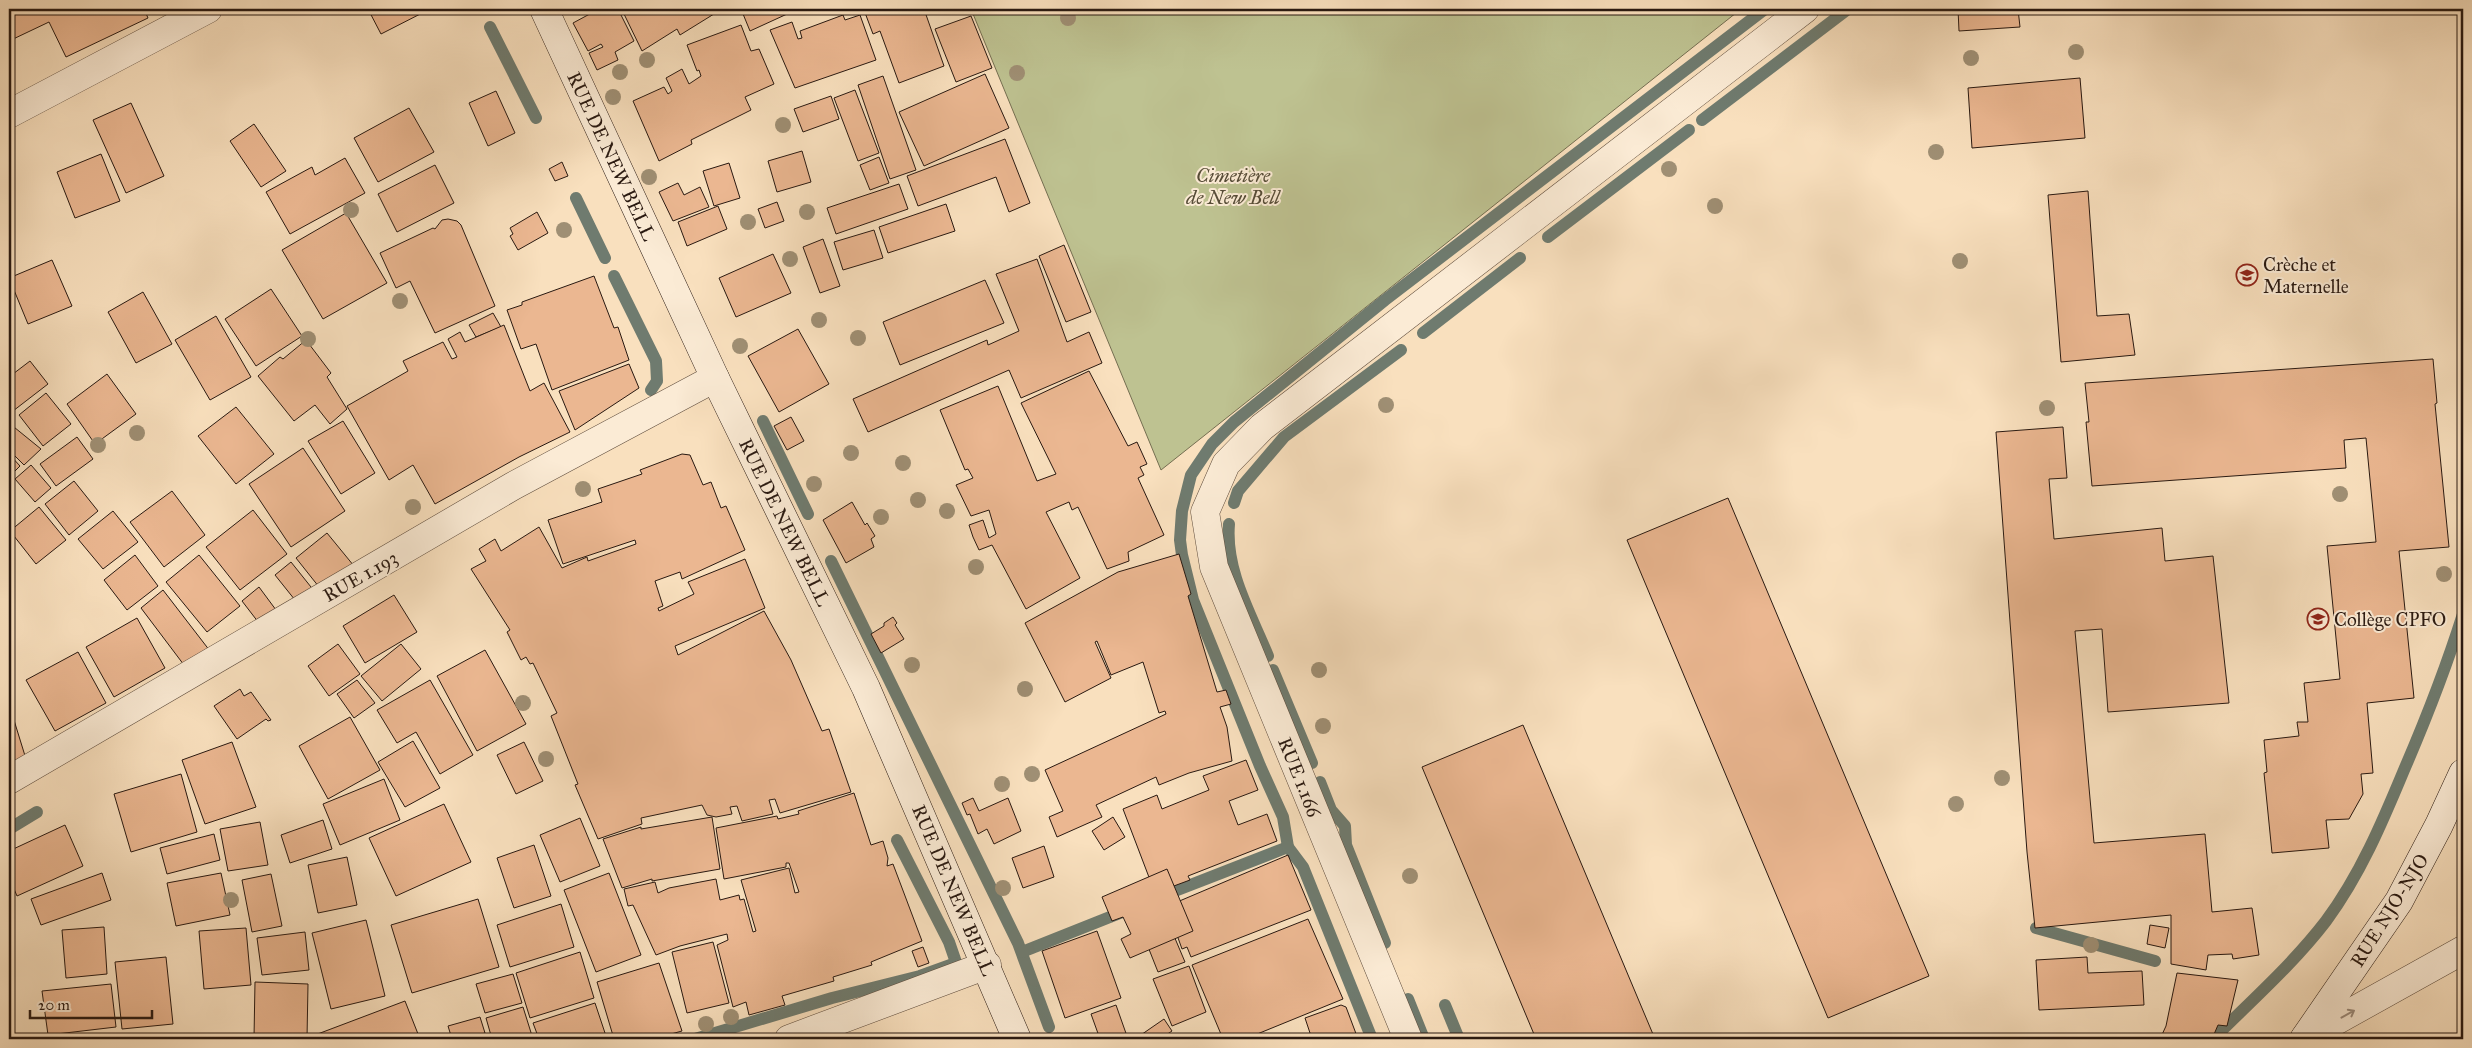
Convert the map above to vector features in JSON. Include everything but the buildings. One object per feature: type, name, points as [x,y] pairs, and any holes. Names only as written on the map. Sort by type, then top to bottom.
[{"type":"street","points":[[9,114],[208,9]]},
{"type":"street","name":"RUE DE NEW BELL","points":[[544,9],[715,378],[866,688],[987,965],[1017,1039]]},
{"type":"street","name":"RUE 1.166","points":[[1408,1039],[1214,567],[1205,512],[1226,464],[1262,427],[1805,9]]},
{"type":"street","name":"RUE 1.193","points":[[9,780],[513,486],[715,378]]},
{"type":"street","name":"RUE NJO-NJO","points":[[2304,1039],[2399,901],[2439,825],[2463,774]]},
{"type":"street","points":[[2304,1039],[2463,950]]},
{"type":"street","points":[[789,1039],[987,965]]},
{"type":"green space","name":"Cimetière de New Bell","points":[[971,9],[1741,9],[1161,470]]},
{"type":"waterway","points":[[1372,1039],[1303,867],[1288,847],[1283,817],[1260,766],[1193,600],[1180,540],[1182,511],[1191,475],[1212,444],[1234,422],[1385,300],[1765,9]]},
{"type":"waterway","points":[[1702,120],[1848,9]]},
{"type":"waterway","points":[[490,27],[536,118]]},
{"type":"waterway","points":[[1548,237],[1689,130]]},
{"type":"waterway","points":[[576,198],[605,258]]},
{"type":"waterway","points":[[1423,333],[1520,258]]},
{"type":"waterway","points":[[614,276],[656,361],[657,381],[651,390]]},
{"type":"waterway","points":[[1234,503],[1238,491],[1284,437],[1401,350]]},
{"type":"waterway","points":[[763,421],[808,514]]},
{"type":"waterway","points":[[1229,524],[1231,559],[1235,575],[1268,656]]},
{"type":"waterway","points":[[831,561],[1018,943],[1049,1027]]},
{"type":"waterway","points":[[2213,1039],[2271,982],[2313,937],[2326,921],[2360,867],[2379,829],[2428,712],[2463,614]]},
{"type":"waterway","points":[[1273,670],[1312,763]]},
{"type":"waterway","points":[[1320,782],[1331,810],[1345,826],[1346,845],[1385,943]]},
{"type":"waterway","points":[[9,829],[37,812]]},
{"type":"waterway","points":[[897,840],[949,942],[959,971]]},
{"type":"waterway","points":[[1162,896],[1288,847]]},
{"type":"waterway","points":[[1022,952],[1125,911]]},
{"type":"waterway","points":[[2036,928],[2155,961]]},
{"type":"waterway","points":[[695,1039],[832,998],[920,976],[956,963]]},
{"type":"waterway","points":[[1408,999],[1424,1039]]},
{"type":"waterway","points":[[1445,1005],[1459,1039]]},
{"type":"place","name":"Crèche et Maternelle","points":[[2247,275]]},
{"type":"place","name":"Collège CPFO","points":[[2318,619]]}]
